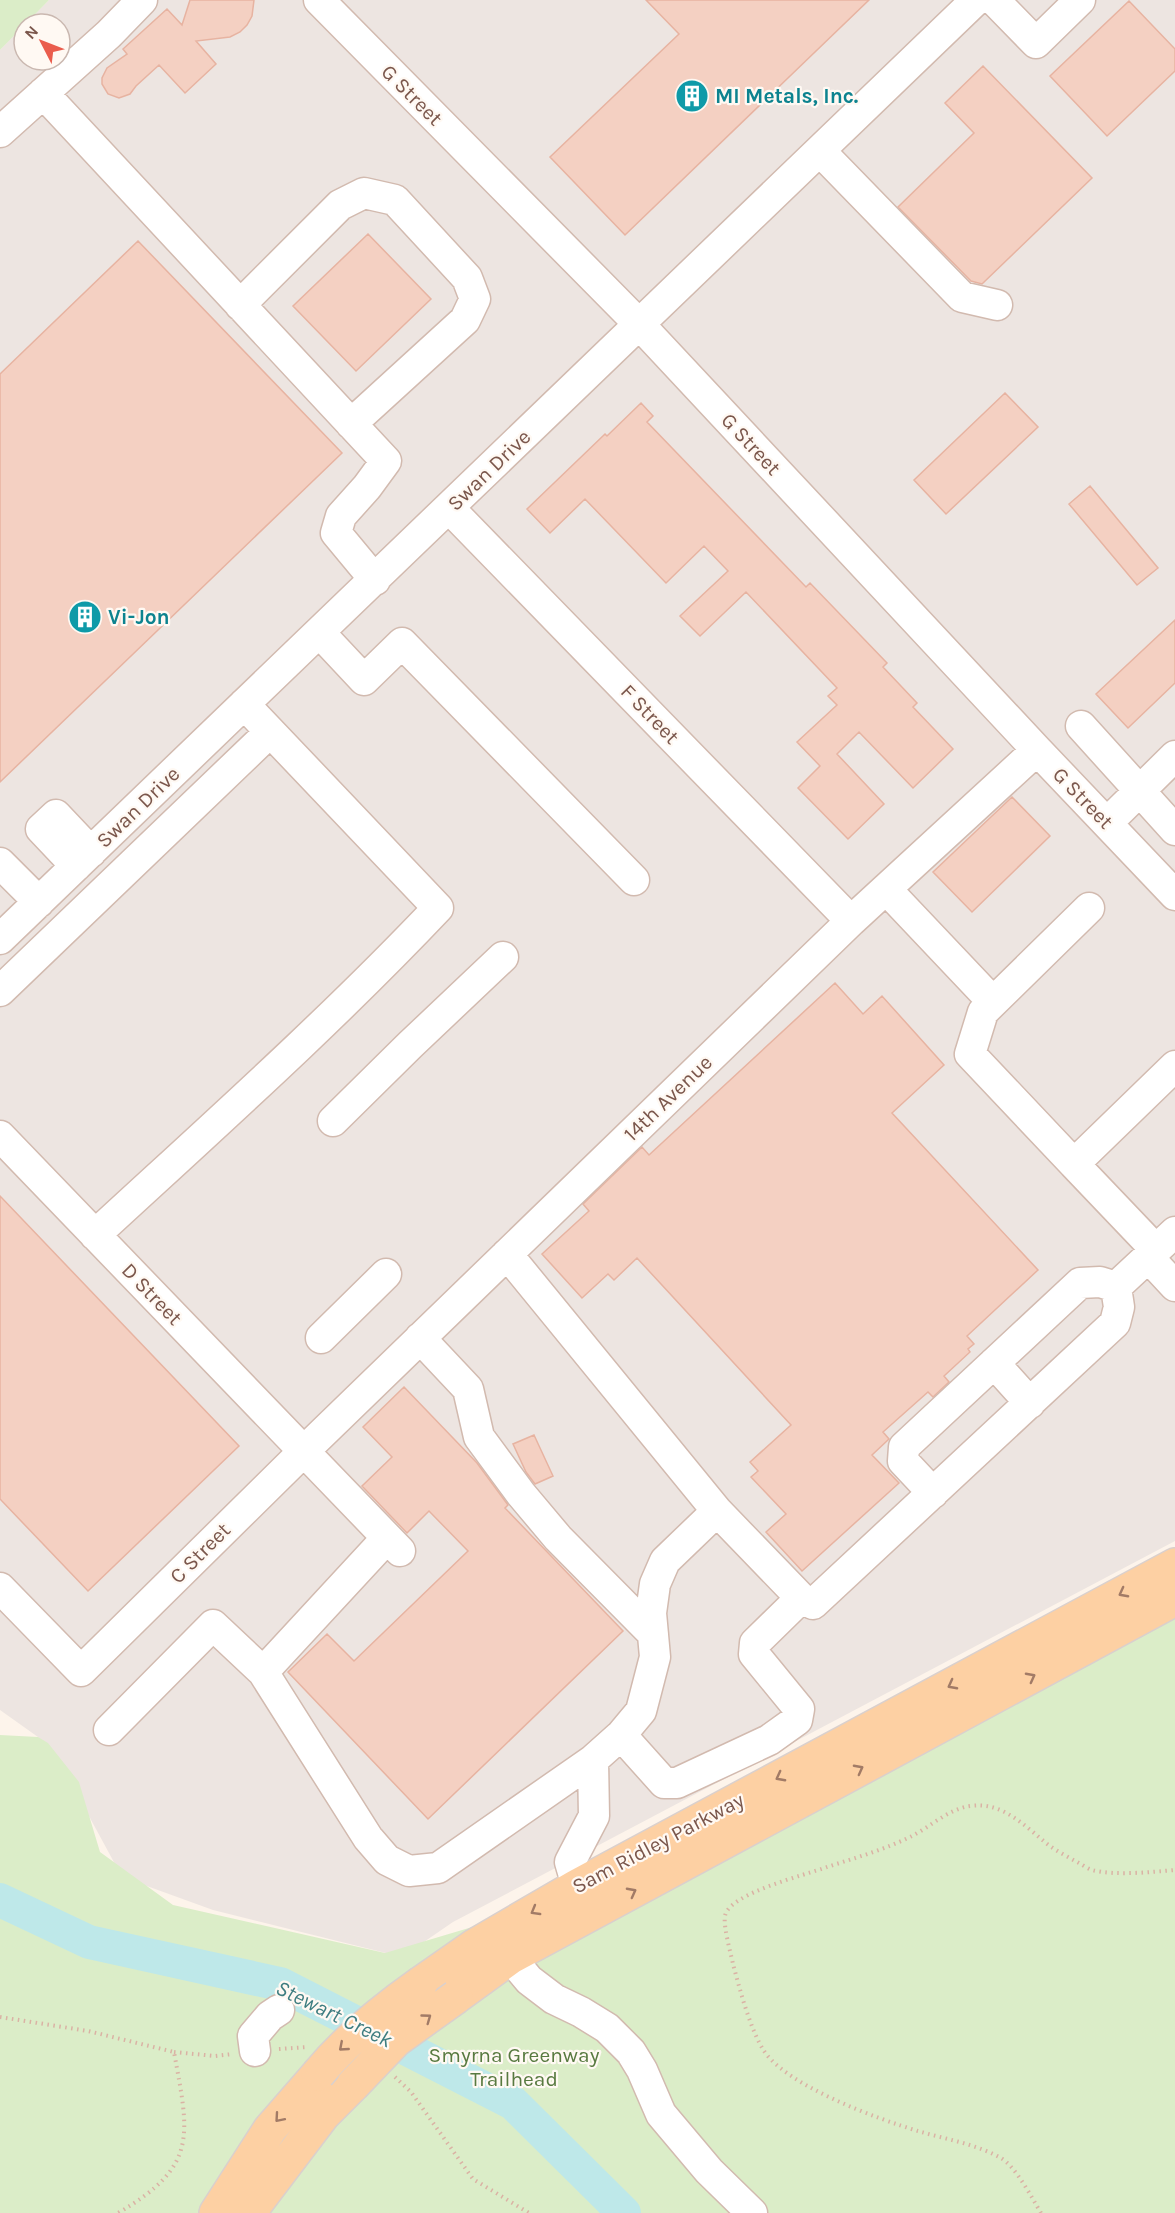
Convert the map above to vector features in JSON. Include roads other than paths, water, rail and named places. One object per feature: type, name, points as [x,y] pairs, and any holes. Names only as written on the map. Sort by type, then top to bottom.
[{"type":"main road","name":"Sam Ridley Parkway","points":[[251,2213],[322,2115],[396,2040],[584,1900],[1175,1565]]},
{"type":"main road","name":"Sam Ridley Parkway","points":[[216,2213],[270,2129],[333,2056],[397,1999],[474,1946],[584,1900],[1175,1599]]},
{"type":"street","points":[[0,132],[109,34],[142,0]]},
{"type":"street","name":"G Street","points":[[319,0],[640,325],[1175,895]]},
{"type":"street","name":"Swan Drive","points":[[0,939],[976,0]]},
{"type":"street","points":[[994,0],[1036,43],[1080,0]]},
{"type":"street","points":[[43,93],[386,461],[341,516],[336,533],[375,580]]},
{"type":"street","points":[[820,151],[962,297],[998,305]]},
{"type":"street","points":[[240,305],[340,205],[364,193],[394,200],[467,278],[475,298],[465,320],[351,423]]},
{"type":"street","name":"F Street","points":[[449,508],[851,921]]},
{"type":"street","points":[[319,632],[364,680],[402,643],[634,880]]},
{"type":"street","points":[[95,1235],[388,961],[438,908],[244,704]]},
{"type":"street","points":[[1081,726],[1175,830]]},
{"type":"street","points":[[0,991],[270,732]]},
{"type":"street","name":"14th Avenue","points":[[304,1451],[851,921],[1037,750]]},
{"type":"street","points":[[1107,823],[1175,756]]},
{"type":"street","points":[[0,863],[39,902]]},
{"type":"street","points":[[886,890],[993,1002]]},
{"type":"street","points":[[1089,908],[983,1012],[970,1054],[1074,1164],[1160,1246],[1175,1286]]},
{"type":"street","points":[[333,1121],[503,957]]},
{"type":"street","points":[[1074,1164],[1175,1066]]},
{"type":"street","name":"D Street","points":[[0,1136],[304,1451]]},
{"type":"street","points":[[1116,1287],[1160,1246]]},
{"type":"street","points":[[507,1254],[717,1511],[801,1598],[813,1604],[1115,1323],[1119,1307],[1116,1287]]},
{"type":"street","points":[[321,1338],[386,1274]]},
{"type":"street","points":[[933,1493],[903,1461],[904,1448],[1080,1283],[1100,1282],[1116,1287]]},
{"type":"street","points":[[420,1338],[468,1389],[479,1437],[521,1494],[558,1538],[653,1634]]},
{"type":"street","points":[[994,1363],[1030,1403]]},
{"type":"street","points":[[263,1672],[393,1544],[304,1451]]},
{"type":"street","name":"C Street","points":[[0,1588],[81,1671],[304,1451]]},
{"type":"street","points":[[108,1730],[213,1625],[263,1672],[368,1838],[387,1860],[409,1871],[438,1868],[594,1760],[621,1735],[641,1711],[655,1657],[651,1613],[655,1584],[665,1561],[717,1511]]},
{"type":"street","points":[[621,1735],[664,1783],[677,1783],[768,1740],[797,1720],[799,1709],[754,1654],[755,1642],[801,1598]]},
{"type":"street","points":[[584,1900],[570,1862],[594,1816],[594,1760]]},
{"type":"street","points":[[510,1957],[529,1980],[554,1999],[607,2028],[631,2052],[642,2070],[661,2114],[709,2171],[752,2213]]},
{"type":"street","points":[[255,2051],[253,2036],[270,2016],[279,2010]]},
{"type":"waterway","name":"Stewart Creek","points":[[0,1900],[89,1942],[280,1984],[513,2103],[624,2213]]},
{"type":"place","name":"MI Metals, Inc.","points":[[692,96]]},
{"type":"place","name":"Vi-Jon","points":[[85,617]]},
{"type":"park label","name":"Smyrna Greenway Trailhead","points":[[514,2067]]}]
